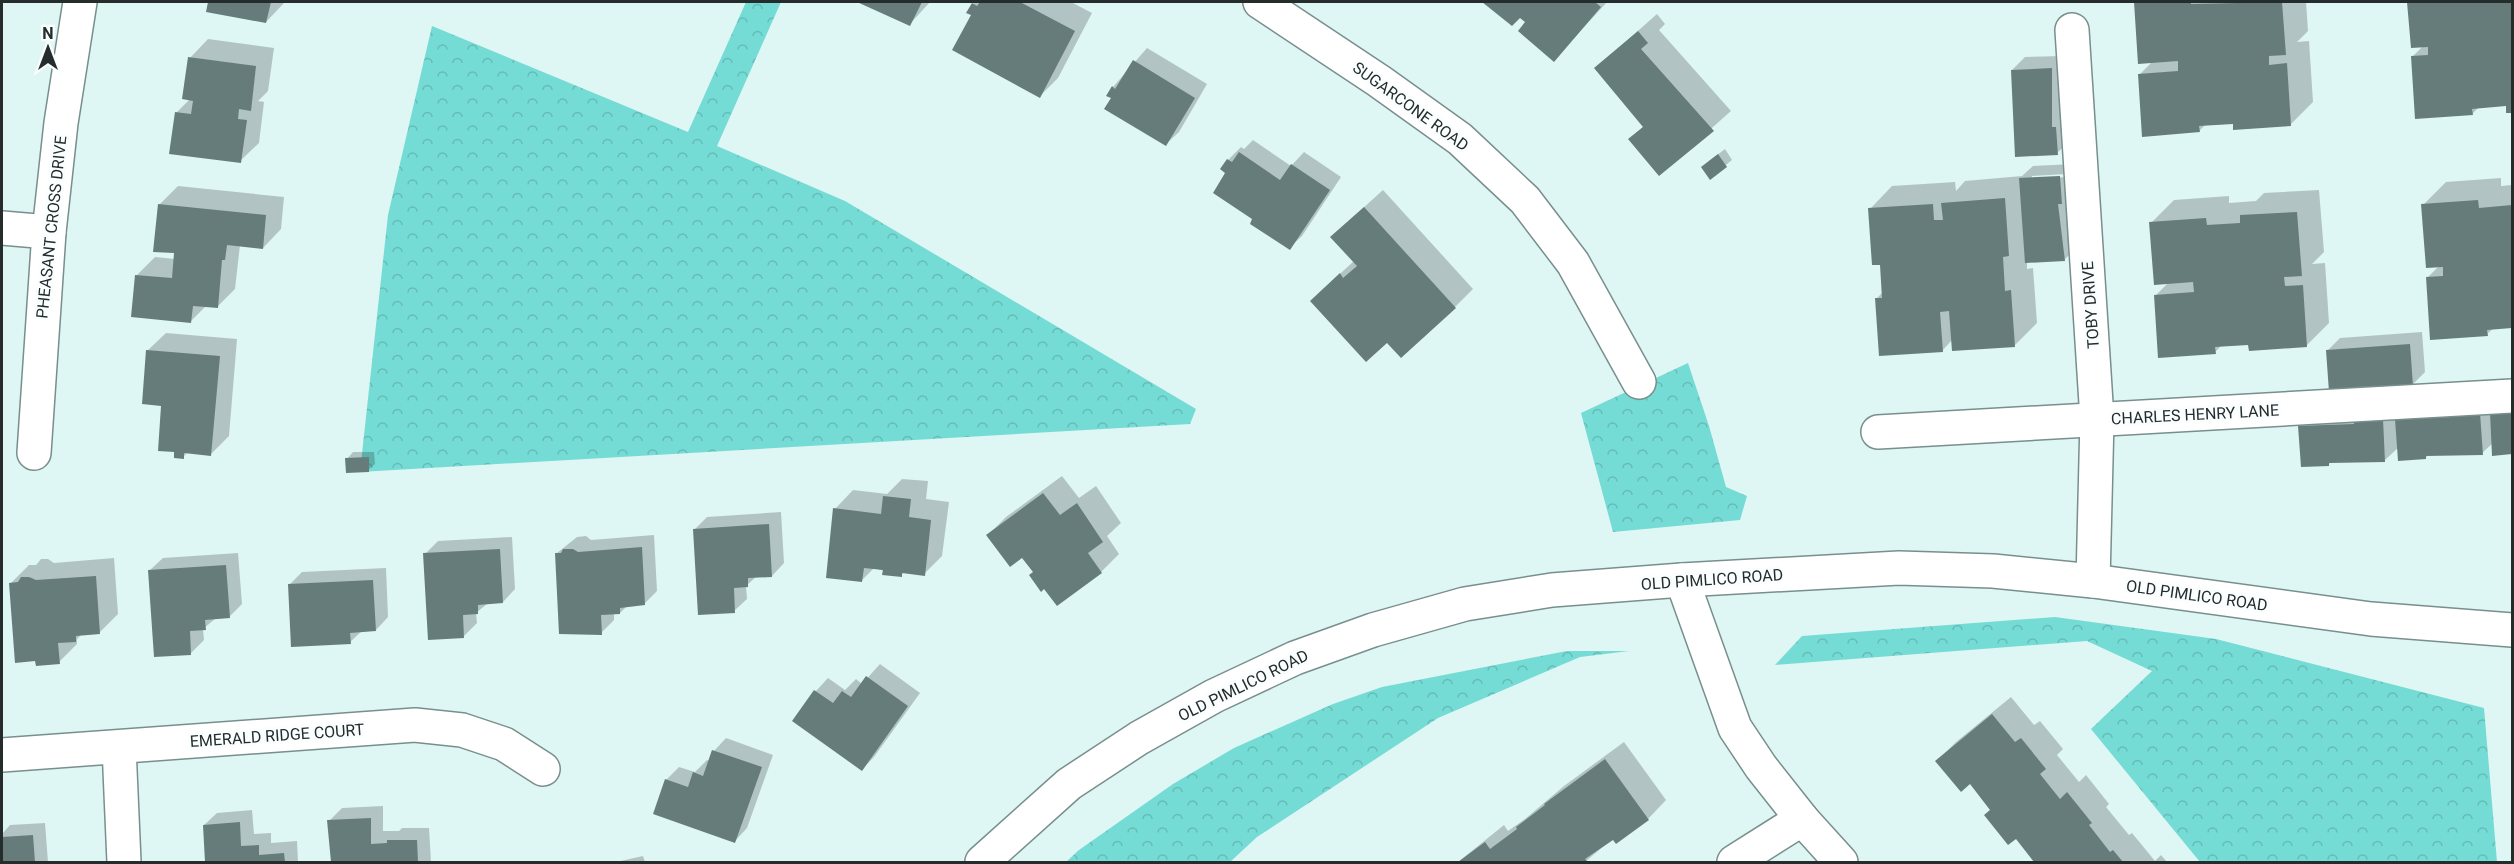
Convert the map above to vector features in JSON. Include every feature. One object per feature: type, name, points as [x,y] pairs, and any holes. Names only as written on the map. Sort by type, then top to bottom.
[{"type":"street","name":"PHEASANT CROSS DRIVE","points":[[34,453],[49,232],[61,123],[81,2]]},
{"type":"street","name":"SUGARCONE ROAD","points":[[1260,2],[1379,81],[1460,139],[1525,201],[1573,263],[1639,382]]},
{"type":"street","name":"TOBY DRIVE","points":[[2072,30],[2097,419],[2093,581]]},
{"type":"street","points":[[2,228],[49,232]]},
{"type":"street","name":"CHARLES HENRY LANE","points":[[1878,432],[2512,396]]},
{"type":"street","name":"OLD PIMLICO ROAD","points":[[982,862],[1069,784],[1139,738],[1214,696],[1296,658],[1373,630],[1465,604],[1552,590],[1899,568],[1993,571],[2093,581],[2371,619],[2512,630]]},
{"type":"street","points":[[1682,580],[1736,728],[1761,767],[1802,819],[1841,862]]},
{"type":"street","name":"EMERALD RIDGE COURT","points":[[2,755],[415,725],[462,730],[504,744],[543,769]]},
{"type":"street","points":[[119,747],[124,862]]},
{"type":"street","points":[[1734,862],[1802,819]]},
{"type":"green space","points":[[746,2],[781,2],[717,146],[845,201],[1196,409],[1190,424],[360,472],[388,215],[432,26],[688,132]]},
{"type":"green space","points":[[1688,363],[1726,487],[1747,496],[1740,520],[1613,532],[1581,413]]},
{"type":"green space","points":[[2055,617],[2216,639],[2484,708],[2497,862],[2200,862],[2091,729],[2152,671],[2087,641],[1775,665],[1802,636]]},
{"type":"green space","points":[[1567,651],[1629,651],[1580,657],[1438,718],[1257,837],[1230,862],[1066,862],[1079,850],[1173,784],[1234,748],[1333,704],[1382,687]]},
{"type":"building","points":[[208,2],[271,2],[266,23],[206,12]]},
{"type":"building","points":[[857,2],[922,2],[910,26]]},
{"type":"building","points":[[980,2],[1020,2],[1075,31],[1040,98],[952,50],[971,15],[966,13],[972,3],[977,6]]},
{"type":"building","points":[[1482,2],[1595,2],[1601,7],[1554,62],[1518,31],[1525,22],[1520,18],[1512,26]]},
{"type":"building","points":[[2134,2],[2191,2],[2191,4],[2282,2],[2286,55],[2269,56],[2269,65],[2287,63],[2291,126],[2233,130],[2233,124],[2199,126],[2200,132],[2142,137],[2138,74],[2178,71],[2178,61],[2138,64]]},
{"type":"building","points":[[2407,2],[2512,2],[2512,113],[2506,113],[2506,106],[2472,109],[2473,115],[2415,119],[2411,56],[2428,55],[2428,47],[2411,48]]},
{"type":"building","points":[[1638,31],[1648,43],[1641,49],[1714,131],[1659,176],[1628,139],[1643,127],[1594,68]]},
{"type":"building","points":[[188,57],[256,66],[251,111],[239,109],[238,119],[247,120],[241,163],[169,154],[175,112],[191,114],[193,101],[182,99]]},
{"type":"building","points":[[1133,60],[1195,98],[1166,146],[1104,109],[1111,98],[1106,96],[1112,86],[1115,89]]},
{"type":"building","points":[[2052,68],[2052,127],[2056,127],[2058,155],[2015,157],[2011,70]]},
{"type":"building","points":[[1239,152],[1280,180],[1291,164],[1330,190],[1290,250],[1250,224],[1252,219],[1213,193],[1225,173],[1220,169],[1227,159],[1232,162]]},
{"type":"building","points":[[1718,154],[1727,167],[1710,180],[1701,167]]},
{"type":"building","points":[[2060,176],[2062,204],[2058,204],[2065,261],[2025,263],[2019,178]]},
{"type":"building","points":[[2005,198],[2009,256],[2003,257],[2005,291],[2011,290],[2015,347],[1952,351],[1949,311],[1940,312],[1943,352],[1879,356],[1875,298],[1882,298],[1880,265],[1872,265],[1868,208],[1933,204],[1934,220],[1943,220],[1941,203]]},
{"type":"building","points":[[2478,200],[2479,208],[2512,205],[2512,328],[2487,330],[2488,336],[2430,340],[2426,277],[2443,276],[2443,267],[2426,268],[2421,204]]},
{"type":"building","points":[[158,204],[266,215],[263,249],[227,245],[225,260],[222,260],[218,308],[193,306],[191,323],[131,317],[135,275],[172,278],[174,253],[153,252]]},
{"type":"building","points":[[1364,207],[1456,308],[1401,358],[1387,343],[1366,362],[1310,301],[1340,273],[1343,278],[1357,266],[1330,237]]},
{"type":"building","points":[[2297,212],[2302,276],[2284,277],[2285,286],[2303,285],[2307,347],[2249,351],[2248,345],[2215,347],[2216,354],[2158,358],[2154,295],[2194,292],[2193,282],[2154,285],[2149,222],[2206,218],[2207,225],[2240,223],[2240,215]]},
{"type":"building","points":[[2410,344],[2413,386],[2356,387],[2357,390],[2329,392],[2326,350]]},
{"type":"building","points":[[146,350],[220,356],[211,456],[184,453],[184,459],[174,458],[174,452],[158,451],[161,406],[142,404]]},
{"type":"building","points":[[2512,411],[2512,454],[2492,456],[2490,412]]},
{"type":"building","points":[[2480,413],[2483,455],[2426,456],[2426,459],[2398,461],[2395,419],[2451,417],[2451,415]]},
{"type":"building","points":[[2383,419],[2385,462],[2329,463],[2329,466],[2301,467],[2298,426],[2354,424],[2354,422]]},
{"type":"building","points":[[369,457],[369,472],[346,473],[345,458]]},
{"type":"building","points":[[1043,493],[1060,515],[1077,503],[1103,542],[1088,553],[1102,573],[1057,606],[1044,589],[1041,592],[1029,575],[1033,572],[1022,558],[1010,567],[986,535]]},
{"type":"building","points":[[883,496],[911,499],[909,517],[931,520],[925,576],[902,573],[902,577],[882,575],[883,570],[864,568],[862,582],[826,578],[833,508],[881,514]]},
{"type":"building","points":[[769,524],[772,577],[748,578],[748,587],[734,588],[735,613],[698,615],[693,529]]},
{"type":"building","points":[[642,547],[645,605],[620,608],[620,614],[601,615],[602,635],[559,634],[555,553],[561,553],[563,549],[573,549],[578,552]]},
{"type":"building","points":[[500,549],[503,603],[478,605],[478,614],[463,615],[464,638],[428,640],[423,553]]},
{"type":"building","points":[[226,565],[230,618],[205,620],[206,630],[190,631],[191,655],[154,657],[148,570]]},
{"type":"building","points":[[96,576],[100,634],[76,636],[76,642],[58,643],[60,664],[36,666],[35,661],[15,663],[9,583],[18,582],[21,577],[36,580]]},
{"type":"building","points":[[373,580],[376,631],[350,633],[351,644],[291,647],[288,584]]},
{"type":"building","points":[[866,676],[908,706],[862,771],[792,721],[814,690],[833,703],[842,691],[851,697]]},
{"type":"building","points":[[1992,714],[2015,742],[2021,738],[2046,769],[2040,774],[2060,799],[2067,792],[2092,823],[2089,825],[2110,852],[2113,850],[2123,862],[2034,862],[2016,839],[2008,845],[1984,815],[1990,810],[1970,784],[1961,792],[1935,761]]},
{"type":"building","points":[[712,750],[762,767],[735,843],[653,814],[665,779],[688,787],[693,772],[703,776]]},
{"type":"building","points":[[1605,759],[1649,820],[1616,844],[1613,840],[1585,859],[1588,862],[1458,862],[1485,842],[1490,849],[1517,829],[1516,827],[1544,804]]},
{"type":"building","points":[[371,818],[371,844],[387,843],[387,840],[417,840],[418,862],[331,862],[327,820]]},
{"type":"building","points":[[240,822],[241,846],[259,845],[259,855],[284,853],[285,862],[205,862],[203,825]]},
{"type":"building","points":[[33,835],[35,862],[2,862],[2,837]]}]
